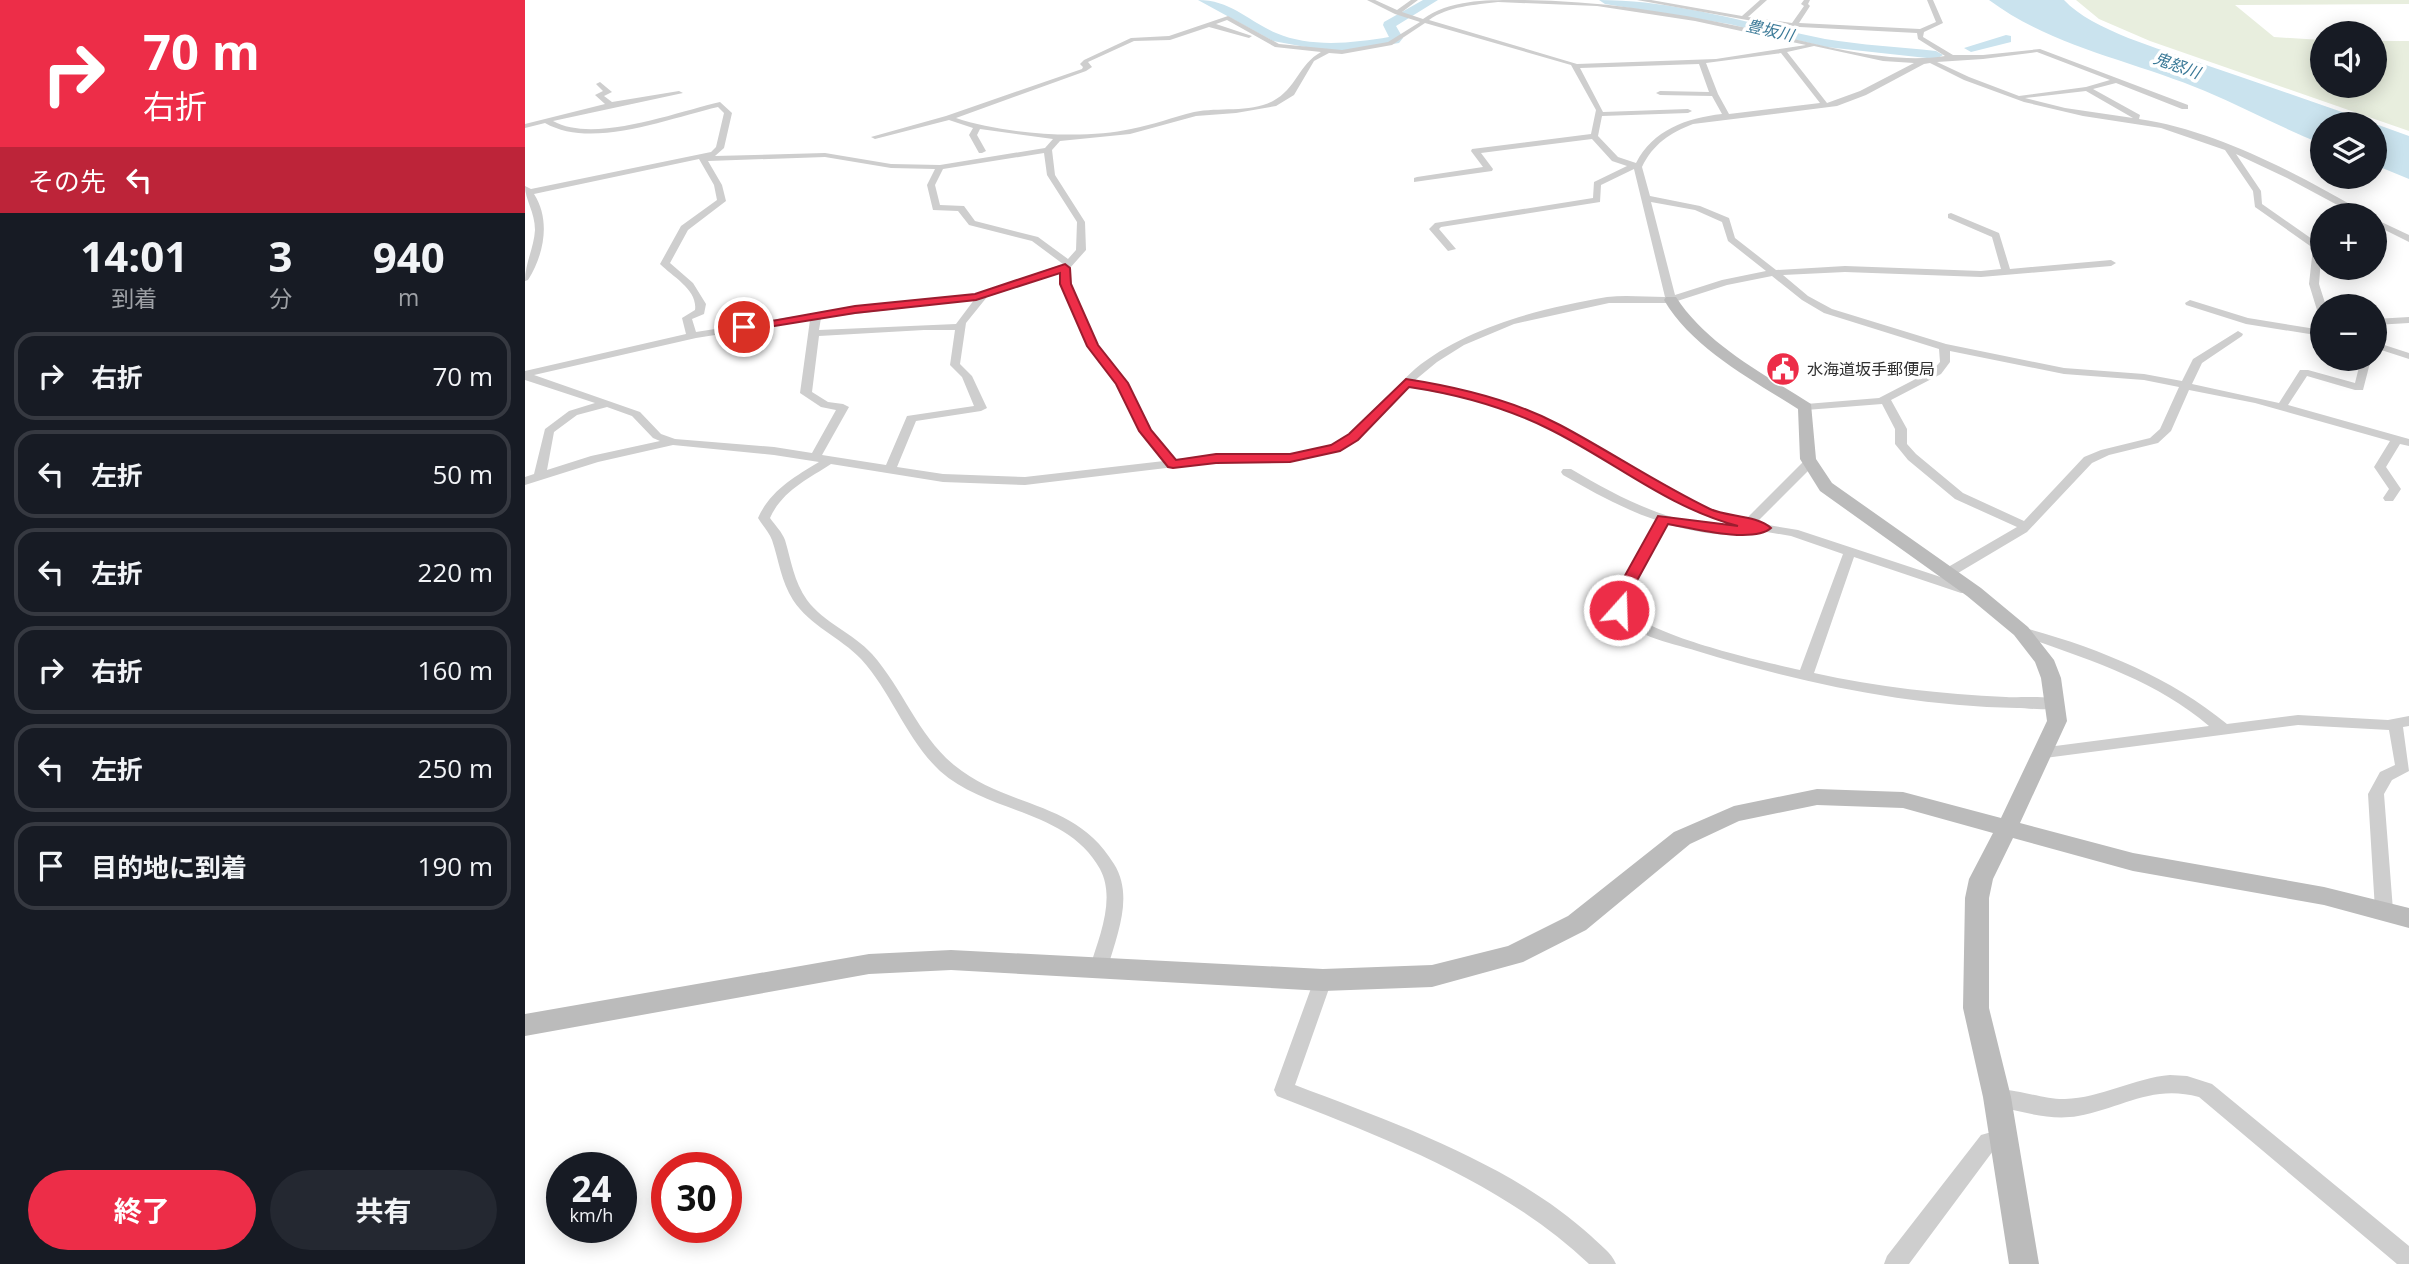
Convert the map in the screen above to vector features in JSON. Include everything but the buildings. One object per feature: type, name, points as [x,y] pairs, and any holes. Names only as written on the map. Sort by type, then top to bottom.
[{"type":"street","points":[[1370,0],[1398,14],[1576,66],[1702,62],[1819,45]]},
{"type":"street","points":[[1398,14],[1415,0]]},
{"type":"street","points":[[1640,0],[1794,25],[1921,31],[1940,23],[1930,0]]},
{"type":"street","points":[[1744,17],[1764,0]]},
{"type":"street","points":[[1794,25],[1807,6],[1804,4],[1807,0]]},
{"type":"street","points":[[1924,0],[1936,10]]},
{"type":"street","points":[[1207,24],[1260,38],[1285,48],[1326,52],[1359,50],[1389,44],[1422,21],[1447,8],[1484,1],[1584,4],[1695,19],[1882,59],[1933,62],[1950,56],[1983,57],[2034,49],[2185,107]]},
{"type":"street","points":[[875,136],[949,118],[1084,70],[1088,67],[1083,64],[1086,61],[1133,39],[1170,38],[1228,18],[1260,38]]},
{"type":"street","points":[[1921,31],[1920,38],[1950,56]]},
{"type":"street","points":[[1783,51],[1826,106]]},
{"type":"street","points":[[525,278],[538,239],[539,209],[527,189],[702,159],[825,155],[891,166],[940,167],[1048,150],[1058,139],[1130,132],[1182,116],[1236,111],[1273,104],[1291,93],[1311,60],[1326,52]]},
{"type":"street","points":[[1702,62],[1714,94],[1727,117]]},
{"type":"street","points":[[1451,249],[1434,229],[1438,225],[1597,200],[1597,184],[1636,167],[1647,149],[1665,132],[1701,119],[1826,106],[1863,93],[1922,62]]},
{"type":"street","points":[[1933,62],[1952,74],[2058,110],[2154,124]]},
{"type":"street","points":[[1576,66],[1596,101],[1599,114],[1594,136]]},
{"type":"street","points":[[2017,97],[2087,89],[2115,80]]},
{"type":"street","points":[[600,84],[608,92],[599,95],[610,105]]},
{"type":"street","points":[[2087,89],[2121,110],[2228,149],[2321,190],[2342,203]]},
{"type":"street","points":[[525,126],[610,105],[679,93]]},
{"type":"street","points":[[1660,93],[1714,94]]},
{"type":"street","points":[[547,121],[552,127],[601,131],[719,104],[728,113],[720,148],[702,159]]},
{"type":"street","points":[[1599,114],[1688,111]]},
{"type":"street","points":[[949,118],[977,127],[1059,137],[1058,139]]},
{"type":"street","points":[[977,127],[973,135],[982,151]]},
{"type":"street","points":[[1594,136],[1615,159],[1636,167]]},
{"type":"street","points":[[1417,180],[1489,169],[1489,165],[1475,151],[1594,136]]},
{"type":"street","points":[[2228,149],[2257,191],[2258,205],[2318,247],[2313,284],[2316,294]]},
{"type":"street","points":[[525,375],[692,336],[816,316],[983,295],[1067,266],[1081,250],[1081,222],[1051,175],[1048,150]]},
{"type":"street","points":[[692,336],[687,318],[700,312],[701,304],[690,285],[666,264],[684,228],[722,201],[717,185],[702,159]]},
{"type":"street","points":[[940,167],[931,185],[936,208],[961,208],[972,223],[1035,239],[1067,266]]},
{"type":"street","points":[[1636,167],[1671,300],[1684,317],[1725,353],[1806,407],[1885,399],[1937,372],[1945,362],[1944,347]]},
{"type":"street","points":[[1646,198],[1697,208],[1726,220],[1731,239],[1805,299],[1828,311],[1944,347],[2064,371],[2144,377],[2185,384],[2283,405],[2405,440],[2380,467],[2395,489],[2389,498]]},
{"type":"street","points":[[1951,216],[1996,235],[2006,270]]},
{"type":"street","points":[[2387,228],[2409,239]]},
{"type":"street","points":[[525,242],[538,239]]},
{"type":"street","points":[[525,481],[595,459],[673,442],[822,459],[943,478],[1025,481],[1216,458],[1290,458],[1336,448],[1353,437],[1406,383],[1460,343],[1511,322],[1609,300],[1671,300],[1725,282],[1773,273],[1845,269],[1958,274],[2111,263]]},
{"type":"street","points":[[1067,266],[1066,284],[1093,346],[1122,383],[1145,431],[1173,464]]},
{"type":"street","points":[[890,470],[911,418],[981,408],[967,376],[955,365],[961,327],[983,295]]},
{"type":"street","points":[[2190,303],[2246,321],[2310,330]]},
{"type":"street","points":[[816,316],[806,393],[825,405],[843,407],[822,459],[767,507],[764,518],[779,542],[779,552],[794,588],[803,603],[870,661],[905,716],[941,762],[961,779],[992,795],[1068,824],[1090,842],[1109,870],[1117,898],[1099,967]]},
{"type":"street","points":[[2387,321],[2409,320]]},
{"type":"street","points":[[814,333],[860,333],[924,325],[961,327]]},
{"type":"street","points":[[1948,573],[2004,543],[2025,526],[2088,460],[2105,452],[2154,441],[2165,431],[2197,361],[2238,334]]},
{"type":"street","points":[[2387,349],[2409,356]]},
{"type":"street","points":[[2283,405],[2304,372],[2359,388],[2363,371]]},
{"type":"street","points":[[525,375],[636,414],[646,429],[673,442]]},
{"type":"street","points":[[1406,383],[1446,389],[1517,411],[1554,426],[1663,492],[1710,514],[1747,525],[1793,533],[1974,592]]},
{"type":"street","points":[[1885,399],[1901,429],[1901,444],[1912,457],[1959,496],[2025,526]]},
{"type":"street","points":[[540,476],[549,430],[573,413],[608,403]]},
{"type":"street","points":[[1806,407],[1810,470],[1826,486],[1974,592],[2021,631],[2044,660],[2056,703],[2057,721],[2045,752],[1982,879],[1977,898],[1976,1008],[1997,1097],[2024,1264]]},
{"type":"street","points":[[1747,525],[1809,463]]},
{"type":"street","points":[[1567,472],[1622,504],[1663,519],[1735,530],[1763,528]]},
{"type":"street","points":[[1663,519],[1620,597],[1619,610],[1625,618],[1650,631],[1765,669],[1805,677],[1916,696],[1979,702],[2056,703]]},
{"type":"street","points":[[1805,677],[1850,551]]},
{"type":"street","points":[[2021,631],[2158,682],[2200,707],[2223,729]]},
{"type":"street","points":[[2045,752],[2298,720],[2402,722],[2403,768],[2386,776],[2376,793],[2384,909]]},
{"type":"street","points":[[525,1025],[869,964],[951,960],[1323,981],[1432,976],[1514,955],[1577,923],[1682,838],[1734,814],[1817,797],[1903,800],[2133,862],[2384,909],[2409,918]]},
{"type":"street","points":[[1323,981],[1284,1090],[1435,1150],[1545,1213],[1605,1264]]},
{"type":"street","points":[[1997,1097],[2039,1106],[2076,1108],[2145,1086],[2181,1081],[2205,1090],[2409,1260]]},
{"type":"street","points":[[1895,1264],[1988,1142],[2003,1142]]},
{"type":"green space","points":[[2076,0],[2409,0],[2409,4],[2235,5],[2274,37],[2310,39],[2310,97],[2150,41],[2099,19]]},
{"type":"green space","points":[[2387,41],[2409,41],[2409,131],[2387,123],[2387,112],[2354,112],[2314,98],[2387,98]]},
{"type":"water","name":"鬼怒川","points":[[1989,0],[2064,0],[2092,21],[2128,38],[2342,112],[2310,112],[2310,139],[2205,91],[2066,42],[2013,16]]},
{"type":"water","points":[[2387,128],[2409,136],[2409,179],[2387,170]]},
{"type":"waterway","name":"豊坂川","points":[[1204,0],[1236,13],[1273,37],[1338,49],[1394,40],[1396,38],[1389,25],[1432,0]]},
{"type":"waterway","name":"豊坂川","points":[[1605,0],[1729,20],[1826,43],[1936,55]]},
{"type":"waterway","name":"豊坂川","points":[[1971,48],[2006,39]]},
{"type":"place","name":"水海道坂手郵便局","points":[[1783,369]]},
{"type":"route","points":[[744,327],[891,305],[976,297],[1065,268],[1066,284],[1093,346],[1122,383],[1145,431],[1173,464],[1216,458],[1290,458],[1310,456],[1336,448],[1353,437],[1406,383],[1482,398],[1554,426],[1663,492],[1710,514],[1763,528],[1735,530],[1663,519],[1620,597],[1619,610]]}]
